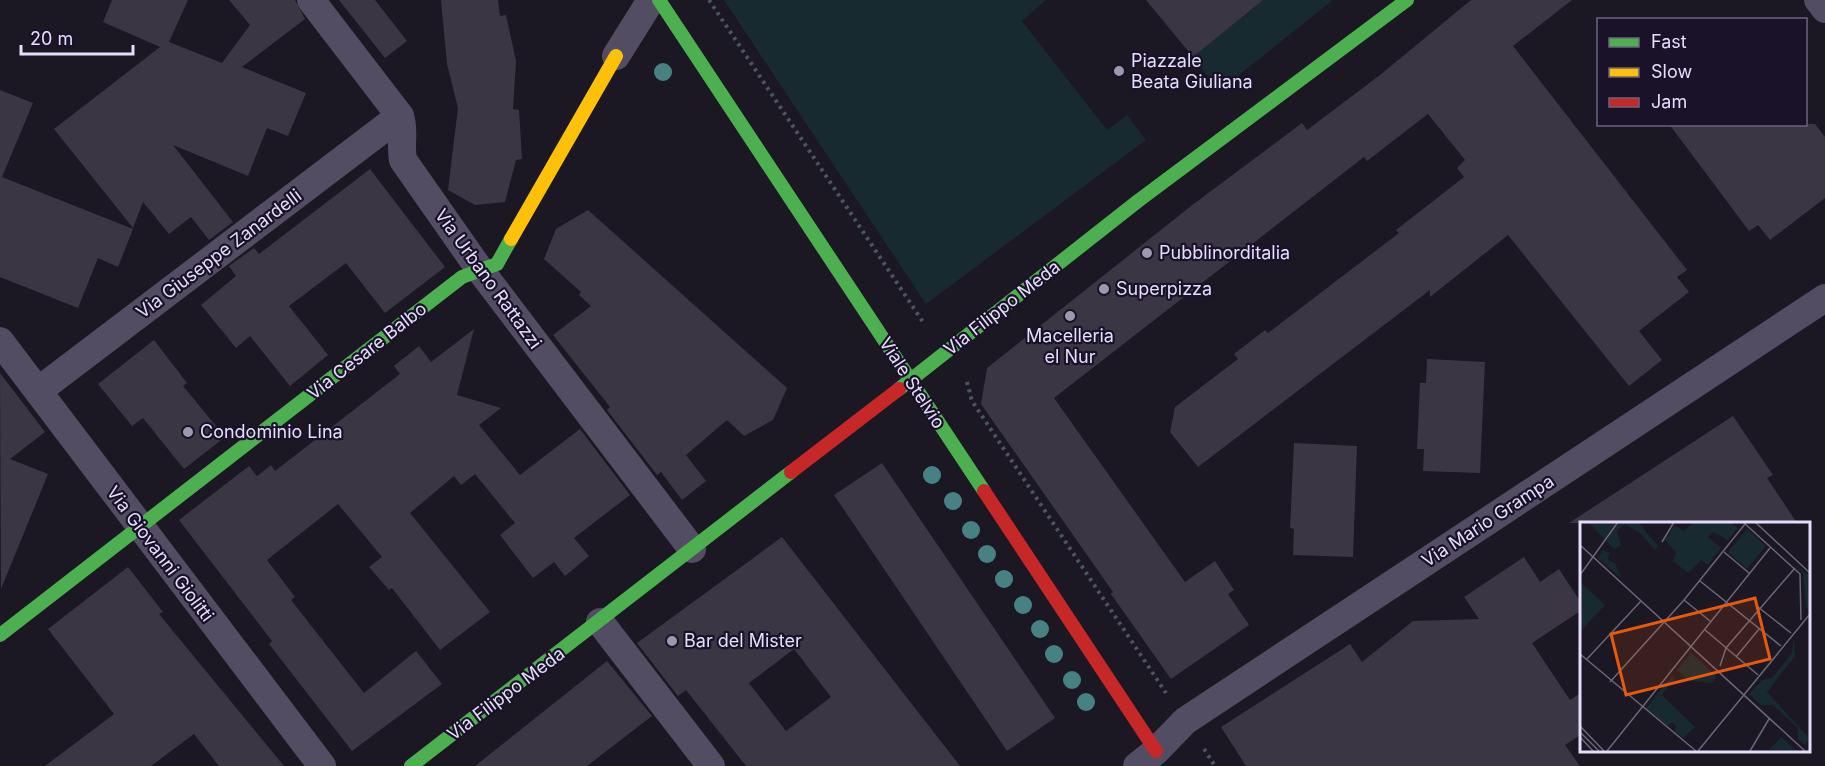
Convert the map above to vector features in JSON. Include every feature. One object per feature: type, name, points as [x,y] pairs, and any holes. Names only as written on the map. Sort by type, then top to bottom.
[{"type":"street","points":[[311,0],[400,116]]},
{"type":"street","name":"Via Cesare Balbo","points":[[0,635],[462,278],[497,264],[616,56],[651,0]]},
{"type":"street","name":"Viale Stelvio","points":[[658,0],[911,380],[1153,761]]},
{"type":"street","name":"Via Filippo Meda","points":[[411,766],[600,622],[1138,201],[1407,0]]},
{"type":"street","points":[[1818,0],[1825,9]]},
{"type":"street","name":"Via Urbano Rattazzi","points":[[400,116],[404,128],[399,143],[403,160],[480,270],[692,549]]},
{"type":"street","name":"Via Giuseppe Zanardelli","points":[[38,391],[400,116]]},
{"type":"street","name":"Via Mario Grampa","points":[[1153,761],[1185,721],[1825,298]]},
{"type":"street","name":"Via Giovanni Giolitti","points":[[0,341],[322,766]]},
{"type":"street","points":[[600,622],[711,766]]},
{"type":"path","points":[[710,0],[919,317]]},
{"type":"path","points":[[970,387],[972,401],[1215,766]]},
{"type":"shaded area","points":[[724,0],[1046,0],[1022,21],[1107,130],[1127,115],[1146,140],[926,304]]},
{"type":"shaded area","points":[[1263,0],[1333,0],[1219,91],[1193,57]]},
{"type":"building","points":[[112,0],[188,0],[169,42],[222,63],[250,25],[229,0],[295,0],[305,19],[242,67],[306,93],[288,136],[267,128],[248,176],[173,145],[233,222],[209,240],[191,217],[169,234],[143,202],[133,228],[54,129],[160,47],[103,22]]},
{"type":"building","points":[[339,0],[375,0],[407,41],[385,58]]},
{"type":"building","points":[[441,0],[498,0],[500,16],[506,15],[516,61],[513,109],[519,110],[522,159],[516,160],[505,202],[475,205],[448,190],[458,108],[447,64]]},
{"type":"building","points":[[1146,0],[1263,0],[1193,57]]},
{"type":"building","points":[[1471,0],[1572,0],[1513,46],[1687,270],[1677,277],[1689,292],[1639,331],[1662,360],[1629,386],[1508,235],[1430,297],[1430,290],[1198,467],[1170,432],[1175,407],[1238,359],[1234,354],[1265,330],[1268,333],[1399,233],[1396,230],[1464,177],[1457,168],[1465,160],[1428,114],[1367,161],[1364,157],[1054,398],[1185,582],[1215,561],[1234,590],[1228,594],[1249,625],[1171,679],[981,404],[987,368],[1191,206],[1302,123],[1307,130],[1380,75]]},
{"type":"building","points":[[0,90],[33,103],[2,177],[133,229],[118,267],[98,258],[78,308],[0,277]]},
{"type":"building","points":[[1807,124],[1815,124],[1825,137],[1825,198],[1770,240],[1758,225],[1749,231],[1670,126],[1807,126]]},
{"type":"building","points":[[370,169],[445,267],[385,313],[346,263],[289,306],[328,355],[290,386],[250,336],[236,348],[201,305],[236,276],[229,266],[254,248],[259,254]]},
{"type":"building","points":[[588,210],[787,388],[773,420],[744,436],[727,420],[686,455],[706,481],[682,500],[661,472],[657,475],[607,410],[610,407],[553,335],[591,306],[579,295],[581,292],[544,259],[556,229]]},
{"type":"building","points":[[474,329],[457,395],[501,408],[479,425],[520,475],[580,429],[630,495],[574,538],[589,556],[565,576],[554,562],[533,578],[500,535],[515,523],[475,474],[461,485],[454,476],[410,513],[490,612],[440,650],[392,588],[389,590],[369,567],[382,557],[338,504],[267,560],[295,597],[291,600],[364,693],[416,651],[442,684],[352,751],[269,644],[272,641],[179,520],[249,466],[257,476],[271,465],[275,471],[400,374],[394,366],[419,346],[431,362]]},
{"type":"building","points":[[154,340],[187,383],[183,386],[225,437],[184,469],[143,418],[132,426],[98,384]]},
{"type":"building","points":[[1427,359],[1485,362],[1480,473],[1423,471],[1424,449],[1417,449],[1420,383],[1426,383]]},
{"type":"building","points":[[0,373],[45,432],[10,459],[48,474],[1,589]]},
{"type":"building","points":[[1733,416],[1773,475],[1767,478],[1796,522],[1580,522],[1569,523]]},
{"type":"building","points":[[1294,443],[1357,446],[1353,557],[1293,555],[1294,529],[1290,528]]},
{"type":"building","points":[[882,463],[1055,718],[1007,751],[834,495]]},
{"type":"building","points":[[782,537],[960,766],[746,766],[686,690],[678,696],[637,643]],"holes":[[[794,649],[831,697],[786,731],[749,683]]]},
{"type":"building","points":[[1524,557],[1540,582],[1559,569],[1580,601],[1580,611],[1532,643],[1570,700],[1580,693],[1580,735],[1565,745],[1580,766],[1246,766],[1221,727],[1350,644],[1362,662],[1413,621],[1479,619],[1464,597]]},
{"type":"building","points":[[128,567],[163,612],[159,614],[284,766],[219,766],[194,734],[151,766],[45,766],[114,714],[48,629]]},
{"type":"building","points":[[607,661],[652,716],[587,766],[475,766]]},
{"type":"traffic: fast","points":[[659,0],[984,491]]},
{"type":"traffic: fast","points":[[899,389],[1138,201],[1407,0]]},
{"type":"traffic: fast","points":[[0,635],[462,277],[497,264],[511,239]]},
{"type":"traffic: fast","points":[[411,766],[791,472]]},
{"type":"traffic: slow","points":[[511,239],[616,56]]},
{"type":"traffic: jam","points":[[791,472],[899,389]]},
{"type":"traffic: jam","points":[[984,491],[1156,751]]},
{"type":"place","name":"Piazzale Beata Giuliana","points":[[1119,71]]},
{"type":"place","name":"Pubblinorditalia","points":[[1147,253]]},
{"type":"place","name":"Superpizza","points":[[1104,289]]},
{"type":"place","name":"Macelleria el Nur","points":[[1070,316]]},
{"type":"place","name":"Condominio Lina","points":[[188,432]]},
{"type":"place","name":"Bar del Mister","points":[[672,641]]}]
